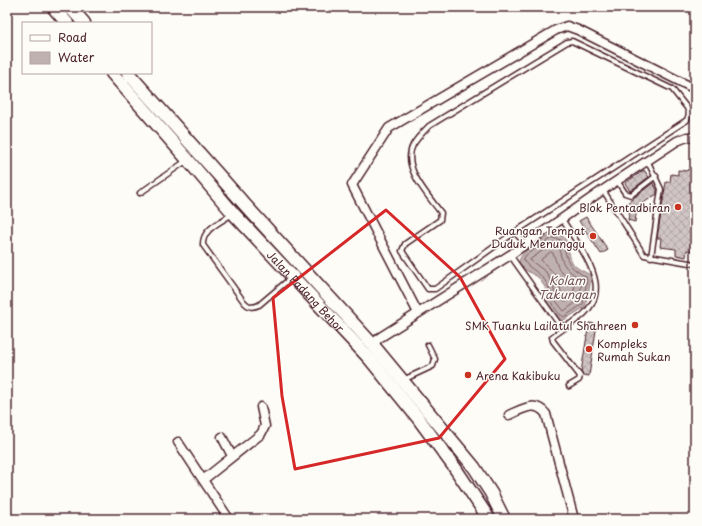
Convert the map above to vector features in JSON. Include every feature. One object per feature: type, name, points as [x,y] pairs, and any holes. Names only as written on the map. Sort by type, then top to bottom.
[{"type":"main road","points":[[53,7],[66,22]]},
{"type":"main road","points":[[70,7],[83,22]]},
{"type":"main road","name":"Jalan Padang Behor","points":[[113,74],[233,213],[369,358],[418,418],[455,468],[489,519]]},
{"type":"main road","name":"Jalan Padang Behor","points":[[129,74],[246,206],[374,344],[474,467],[491,493],[504,519]]},
{"type":"main road","points":[[369,358],[368,352],[374,344]]},
{"type":"street","points":[[418,313],[352,188],[353,182],[390,128],[549,34],[567,26],[578,30],[695,89]]},
{"type":"street","points":[[374,344],[379,338],[510,255],[602,190],[618,182],[677,141],[687,137],[695,137]]},
{"type":"street","points":[[509,415],[532,405],[541,407],[546,414],[574,519]]},
{"type":"street","points":[[204,480],[264,430],[261,407]]},
{"type":"street","points":[[222,437],[232,456]]},
{"type":"street","points":[[178,442],[229,519]]},
{"type":"lane","points":[[572,41],[672,89],[677,94],[687,108],[689,114],[687,120],[515,232],[435,289],[428,289],[402,250],[405,244],[440,220],[441,217],[441,213],[417,178],[410,162],[412,146],[429,126],[566,42],[572,41]]},
{"type":"lane","points":[[140,193],[188,160]]},
{"type":"lane","points":[[648,162],[656,176],[662,194],[651,257]]},
{"type":"lane","points":[[618,182],[625,193],[631,195],[656,176]]},
{"type":"lane","points":[[602,190],[644,255],[695,264]]},
{"type":"lane","points":[[233,213],[205,233],[202,238],[203,245],[244,302],[248,306],[254,307],[259,305],[292,277]]},
{"type":"lane","points":[[562,219],[595,274],[596,289],[594,302],[589,312],[566,326],[552,337],[553,341],[580,376],[579,380],[569,386]]},
{"type":"lane","points":[[515,232],[525,244]]},
{"type":"lane","points":[[510,255],[559,324],[566,326]]},
{"type":"lane","points":[[403,380],[433,366],[435,359],[428,345]]},
{"type":"highlighted area","points":[[386,210],[460,277],[505,359],[439,438],[295,469],[282,396],[273,298]]},
{"type":"water","name":"Kolam Takungan","points":[[559,234],[563,236],[567,242],[572,262],[578,268],[590,275],[591,280],[585,307],[562,321],[548,304],[545,287],[538,277],[524,269],[519,262],[521,257],[529,248],[548,237]]},
{"type":"building","name":"Blok Pentadbiran","points":[[688,169],[695,170],[695,229],[691,251],[687,250],[686,257],[676,255],[676,249],[660,247],[661,238],[657,238],[666,182],[670,182],[671,174],[678,175],[678,170],[687,171]]},
{"type":"building","points":[[644,170],[649,177],[630,191],[625,183]]},
{"type":"building","points":[[653,183],[657,190],[657,194],[637,207],[635,222],[628,220],[630,208],[627,203]]},
{"type":"building","name":"Ruangan Tempat Duduk Menunggu","points":[[586,217],[608,250],[601,254],[579,221]]},
{"type":"building","name":"Kompleks Rumah Sukan","points":[[589,323],[597,324],[589,376],[583,375],[581,372]]},
{"type":"place","name":"Blok Pentadbiran","points":[[678,207]]},
{"type":"place","name":"Ruangan Tempat Duduk Menunggu","points":[[593,236]]},
{"type":"place","name":"SMK Tuanku Lailatul Shahreen","points":[[635,325]]},
{"type":"place","name":"Kompleks Rumah Sukan","points":[[589,349]]},
{"type":"place","name":"Arena Kakibuku","points":[[468,375]]}]
